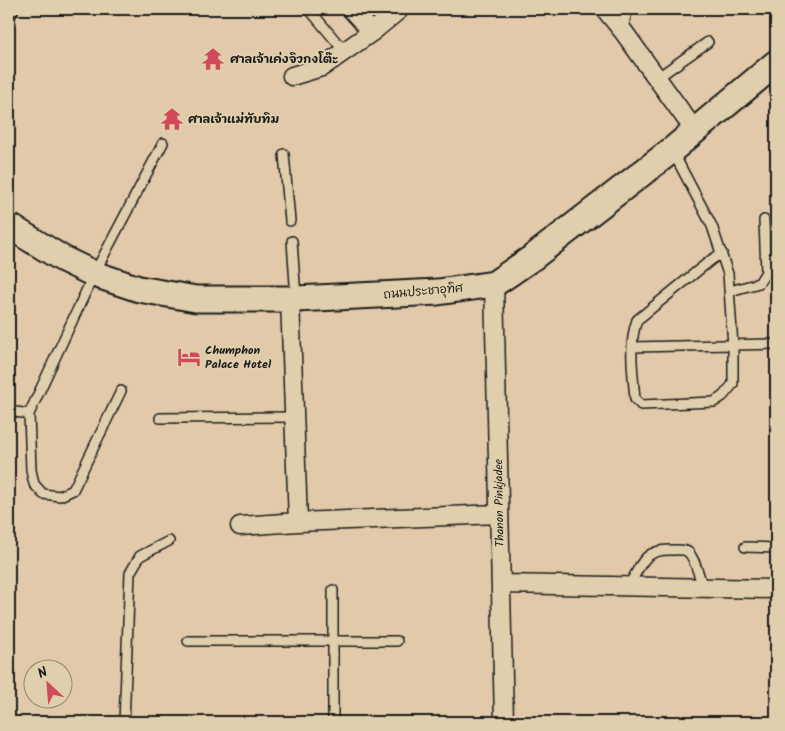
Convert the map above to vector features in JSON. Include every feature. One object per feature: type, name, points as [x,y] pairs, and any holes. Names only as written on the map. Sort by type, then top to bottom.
[{"type":"street","points":[[351,9],[372,32]]},
{"type":"street","points":[[292,76],[322,67],[372,32],[400,9]]},
{"type":"street","points":[[604,9],[623,31],[695,131]]},
{"type":"street","name":"ถนนประชาอุทิศ","points":[[9,226],[63,259],[94,274],[138,289],[196,299],[293,299],[438,292],[494,284],[532,258],[672,150],[776,63]]},
{"type":"street","name":"Thanon Pinkjadee","points":[[494,284],[504,722]]},
{"type":"street","points":[[293,299],[298,522]]},
{"type":"street","points":[[240,526],[500,514]]},
{"type":"street","points":[[501,584],[776,589]]},
{"type":"lane","points":[[9,18],[14,9]]},
{"type":"lane","points":[[309,9],[344,51]]},
{"type":"lane","points":[[623,31],[627,9]]},
{"type":"lane","points":[[657,78],[708,42]]},
{"type":"lane","points":[[121,391],[74,490],[60,496],[44,494],[34,484],[31,470],[29,414],[94,274],[163,143]]},
{"type":"lane","points":[[672,150],[712,226],[722,253],[728,274],[733,346],[733,384],[723,396],[714,402],[641,406],[635,399],[632,348],[632,333],[637,320],[722,253]]},
{"type":"lane","points":[[284,154],[290,221]]},
{"type":"lane","points":[[730,291],[759,282],[766,272],[764,220]]},
{"type":"lane","points":[[292,241],[293,299]]},
{"type":"lane","points":[[632,348],[776,344]]},
{"type":"lane","points":[[9,412],[29,414]]},
{"type":"lane","points":[[160,418],[295,417]]},
{"type":"lane","points":[[124,722],[130,573],[140,556],[168,541]]},
{"type":"lane","points":[[745,547],[776,548]]},
{"type":"lane","points":[[629,586],[650,554],[660,549],[688,552],[703,588]]},
{"type":"lane","points":[[333,590],[333,722]]},
{"type":"lane","points":[[188,641],[397,641]]},
{"type":"place","name":"ศาลเจ้าเค่งจิวกงโต๊ะ","points":[[213,59]]},
{"type":"place","name":"ศาลเจ้าแม่ทับทิม","points":[[172,119]]},
{"type":"place","name":"Chumphon Palace Hotel","points":[[189,357]]}]
